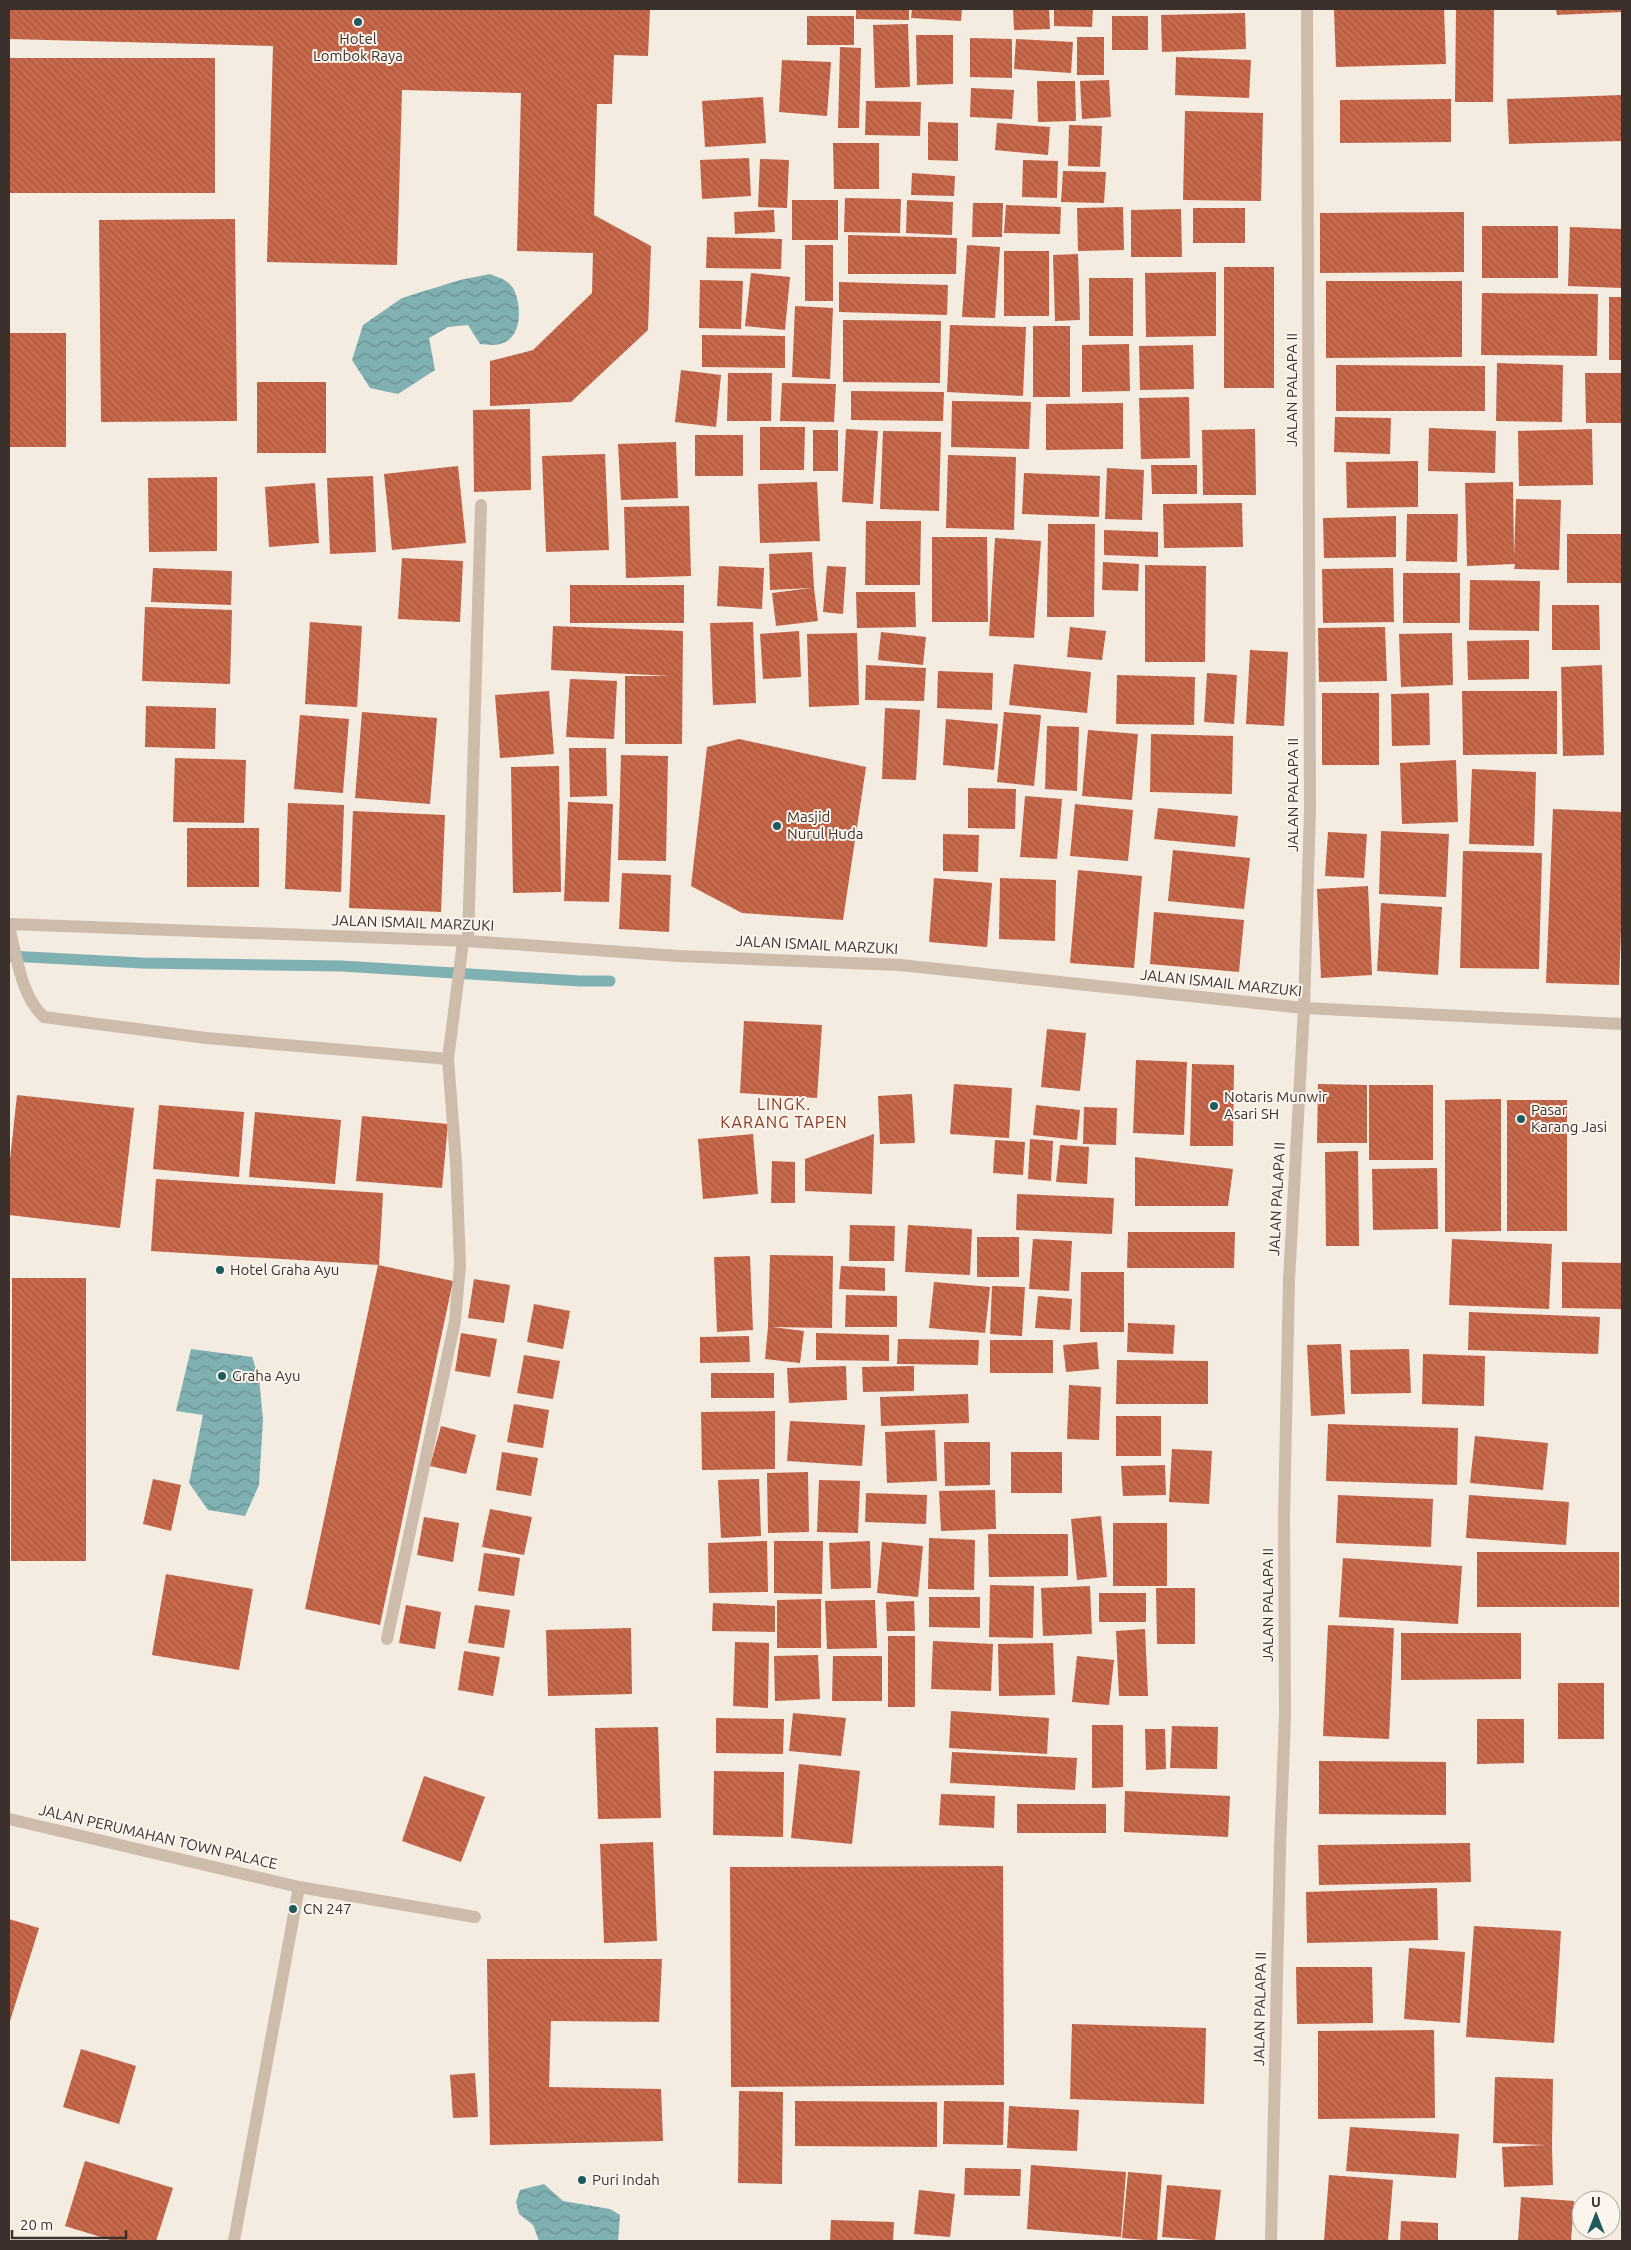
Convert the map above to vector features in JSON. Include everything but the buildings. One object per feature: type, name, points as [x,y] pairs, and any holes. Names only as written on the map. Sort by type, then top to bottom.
[{"type":"street","name":"JALAN PALAPA II","points":[[1271,2241],[1285,1715],[1284,1517],[1289,1280],[1304,1008],[1310,810],[1307,9]]},
{"type":"street","points":[[386,1639],[455,1321],[460,1265],[456,1162],[448,1058],[465,941],[481,505]]},
{"type":"street","name":"JALAN ISMAIL MARZUKI","points":[[9,926],[465,941],[678,956],[900,965],[1304,1008],[1622,1024]]},
{"type":"street","points":[[9,926],[27,992],[35,1009],[44,1018],[206,1038],[448,1058]]},
{"type":"street","name":"JALAN PERUMAHAN TOWN PALACE","points":[[9,1819],[299,1887],[475,1917]]},
{"type":"street","points":[[234,2241],[299,1887]]},
{"type":"water","points":[[490,274],[508,283],[516,295],[519,311],[517,328],[508,341],[498,345],[480,344],[468,325],[448,327],[429,338],[435,370],[398,394],[370,388],[352,360],[363,325],[402,298],[460,280]]},
{"type":"water","points":[[191,1349],[252,1357],[259,1378],[263,1420],[259,1485],[245,1516],[208,1510],[189,1483],[203,1415],[176,1411]]},
{"type":"water","points":[[544,2184],[563,2201],[610,2209],[620,2215],[618,2241],[539,2241],[533,2225],[519,2214],[516,2202],[520,2190]]},
{"type":"waterway","points":[[9,956],[142,963],[342,966],[580,981],[610,981]]},
{"type":"place","name":"Hotel Lombok Raya","points":[[358,22]]},
{"type":"place","name":"Masjid Nurul Huda","points":[[777,826]]},
{"type":"place","name":"Notaris Munwir Asari SH","points":[[1214,1106]]},
{"type":"place","name":"Pasar Karang Jasi","points":[[1521,1119]]},
{"type":"place","name":"Hotel Graha Ayu","points":[[220,1270]]},
{"type":"place","name":"Graha Ayu","points":[[222,1376]]},
{"type":"place","name":"CN 247","points":[[293,1909]]},
{"type":"place","name":"Puri Indah","points":[[582,2180]]},
{"type":"district","name":"LINGK. KARANG TAPEN","points":[[784,1113]]}]
